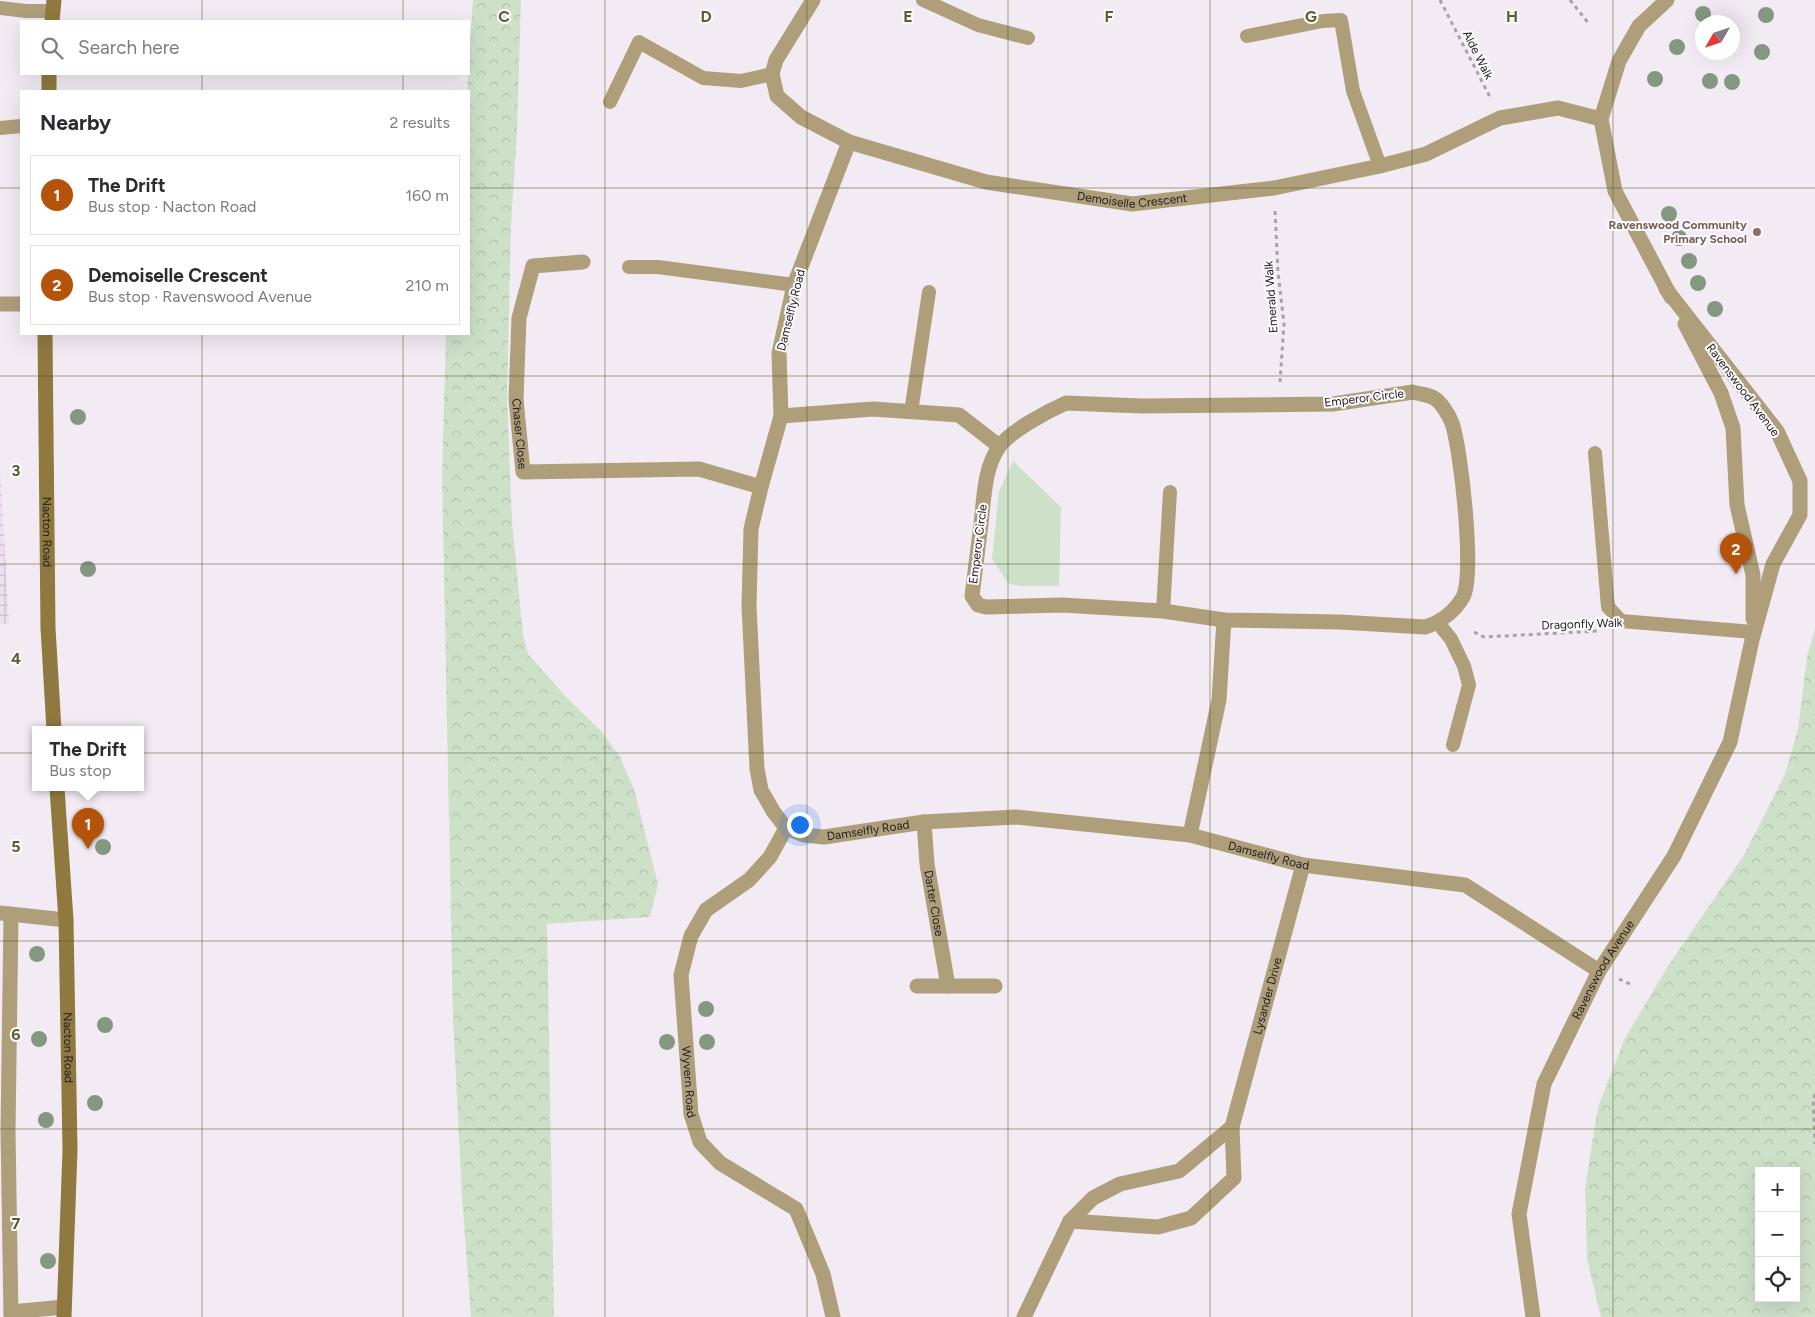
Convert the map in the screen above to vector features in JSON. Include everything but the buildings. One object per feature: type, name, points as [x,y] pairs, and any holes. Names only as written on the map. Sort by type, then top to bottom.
[{"type":"street","points":[[772,74],[776,60],[813,0]]},
{"type":"street","name":"Ravenswood Avenue","points":[[1667,0],[1639,26],[1619,61],[1600,119],[1615,191],[1721,393],[1733,428],[1737,505],[1753,575],[1753,636]]},
{"type":"street","name":"Demoiselle Crescent","points":[[772,74],[777,96],[801,118],[849,142],[986,182],[1132,204],[1274,188],[1380,166],[1426,154],[1500,118],[1558,108],[1600,119]]},
{"type":"street","points":[[48,90],[50,75]]},
{"type":"street","name":"Damselfly Road","points":[[849,142],[794,285],[779,352],[782,416],[761,487],[752,530],[750,606],[757,769],[762,790],[773,811],[786,828],[804,836],[824,837],[924,822],[1016,817],[1190,835],[1303,865],[1465,885],[1599,971]]},
{"type":"street","name":"Chaser Close","points":[[583,262],[533,266],[519,318],[516,399],[523,472],[699,469],[761,487]]},
{"type":"street","name":"Ravenswood Avenue","points":[[1533,1317],[1520,1214],[1544,1084],[1599,971],[1674,856],[1730,742],[1753,636],[1773,564],[1800,515],[1800,481],[1777,431],[1666,289]]},
{"type":"street","points":[[0,304],[20,304]]},
{"type":"street","name":"Nacton Road","points":[[45,335],[48,628],[54,726]]},
{"type":"street","name":"Emperor Circle","points":[[1413,392],[1433,397],[1441,405],[1452,422],[1460,465],[1469,560],[1467,583],[1463,596],[1452,610],[1438,622],[1426,627],[1339,622],[1224,620],[1163,611],[1062,605],[986,607],[978,605],[972,596],[985,486],[990,466],[999,446],[1024,425],[1066,403],[1141,406],[1278,405],[1333,404],[1413,392]]},
{"type":"street","points":[[782,416],[873,409],[959,415],[999,446]]},
{"type":"street","points":[[1190,835],[1219,700],[1224,620]]},
{"type":"street","name":"Nacton Road","points":[[6,913],[11,1314],[64,1312],[70,1150],[66,920],[58,791]]},
{"type":"street","name":"Darter Close","points":[[924,822],[927,864],[948,986]]},
{"type":"street","name":"Wyvern Road","points":[[786,828],[764,863],[749,880],[706,910],[691,936],[681,975],[691,1114],[700,1142],[720,1163],[796,1209],[823,1274],[833,1317]]},
{"type":"street","name":"Lysander Drive","points":[[1070,1221],[1158,1227],[1192,1218],[1234,1178],[1232,1127],[1303,865]]},
{"type":"street","points":[[6,913],[66,920]]},
{"type":"street","points":[[917,986],[995,986]]},
{"type":"street","points":[[1024,1317],[1070,1221],[1093,1198],[1120,1184],[1179,1172],[1232,1127]]},
{"type":"lane","points":[[923,0],[978,25],[1028,38]]},
{"type":"lane","points":[[0,8],[26,11],[53,11]]},
{"type":"lane","points":[[1247,36],[1323,21],[1341,20],[1353,92],[1380,166]]},
{"type":"lane","points":[[610,102],[639,42],[703,78],[741,81],[772,74]]},
{"type":"lane","points":[[0,128],[20,126]]},
{"type":"lane","points":[[629,267],[658,267],[794,285]]},
{"type":"lane","points":[[911,412],[929,292]]},
{"type":"lane","points":[[1595,453],[1608,607],[1621,621],[1753,636]]},
{"type":"lane","points":[[1163,611],[1170,492]]},
{"type":"lane","points":[[1438,622],[1451,639],[1464,666],[1469,685],[1453,745]]},
{"type":"path","name":"Alde Walk","points":[[1440,0],[1500,118]]},
{"type":"path","points":[[1570,0],[1590,25]]},
{"type":"path","name":"Emerald Walk","points":[[1274,188],[1278,272],[1284,324],[1278,405]]},
{"type":"path","name":"Dragonfly Walk","points":[[1452,610],[1468,628],[1484,637],[1603,630]]},
{"type":"path","points":[[1815,1094],[1813,1100],[1815,1144]]},
{"type":"shaded area","points":[[0,468],[9,624],[0,624]]},
{"type":"green space","points":[[473,0],[521,0],[517,132],[511,224],[507,396],[512,522],[523,635],[528,654],[567,698],[601,731],[619,755],[634,789],[658,884],[650,917],[547,924],[554,1317],[471,1317],[462,1196],[453,1018],[442,474],[446,335],[470,335],[470,90],[467,90],[468,75],[470,75]]},
{"type":"green space","points":[[1013,461],[1061,507],[1059,586],[1019,586],[1009,584],[992,559],[999,491]]},
{"type":"green space","points":[[1815,628],[1815,1317],[1601,1317],[1587,1259],[1585,1188],[1598,1107],[1625,1038],[1668,966],[1744,855],[1785,774],[1798,729],[1807,657]]},
{"type":"place","name":"Ravenswood Community Primary School","points":[[1757,232]]},
{"type":"place","name":"Demoiselle Crescent","points":[[1736,574]]},
{"type":"place","name":"The Drift","points":[[88,849]]}]
